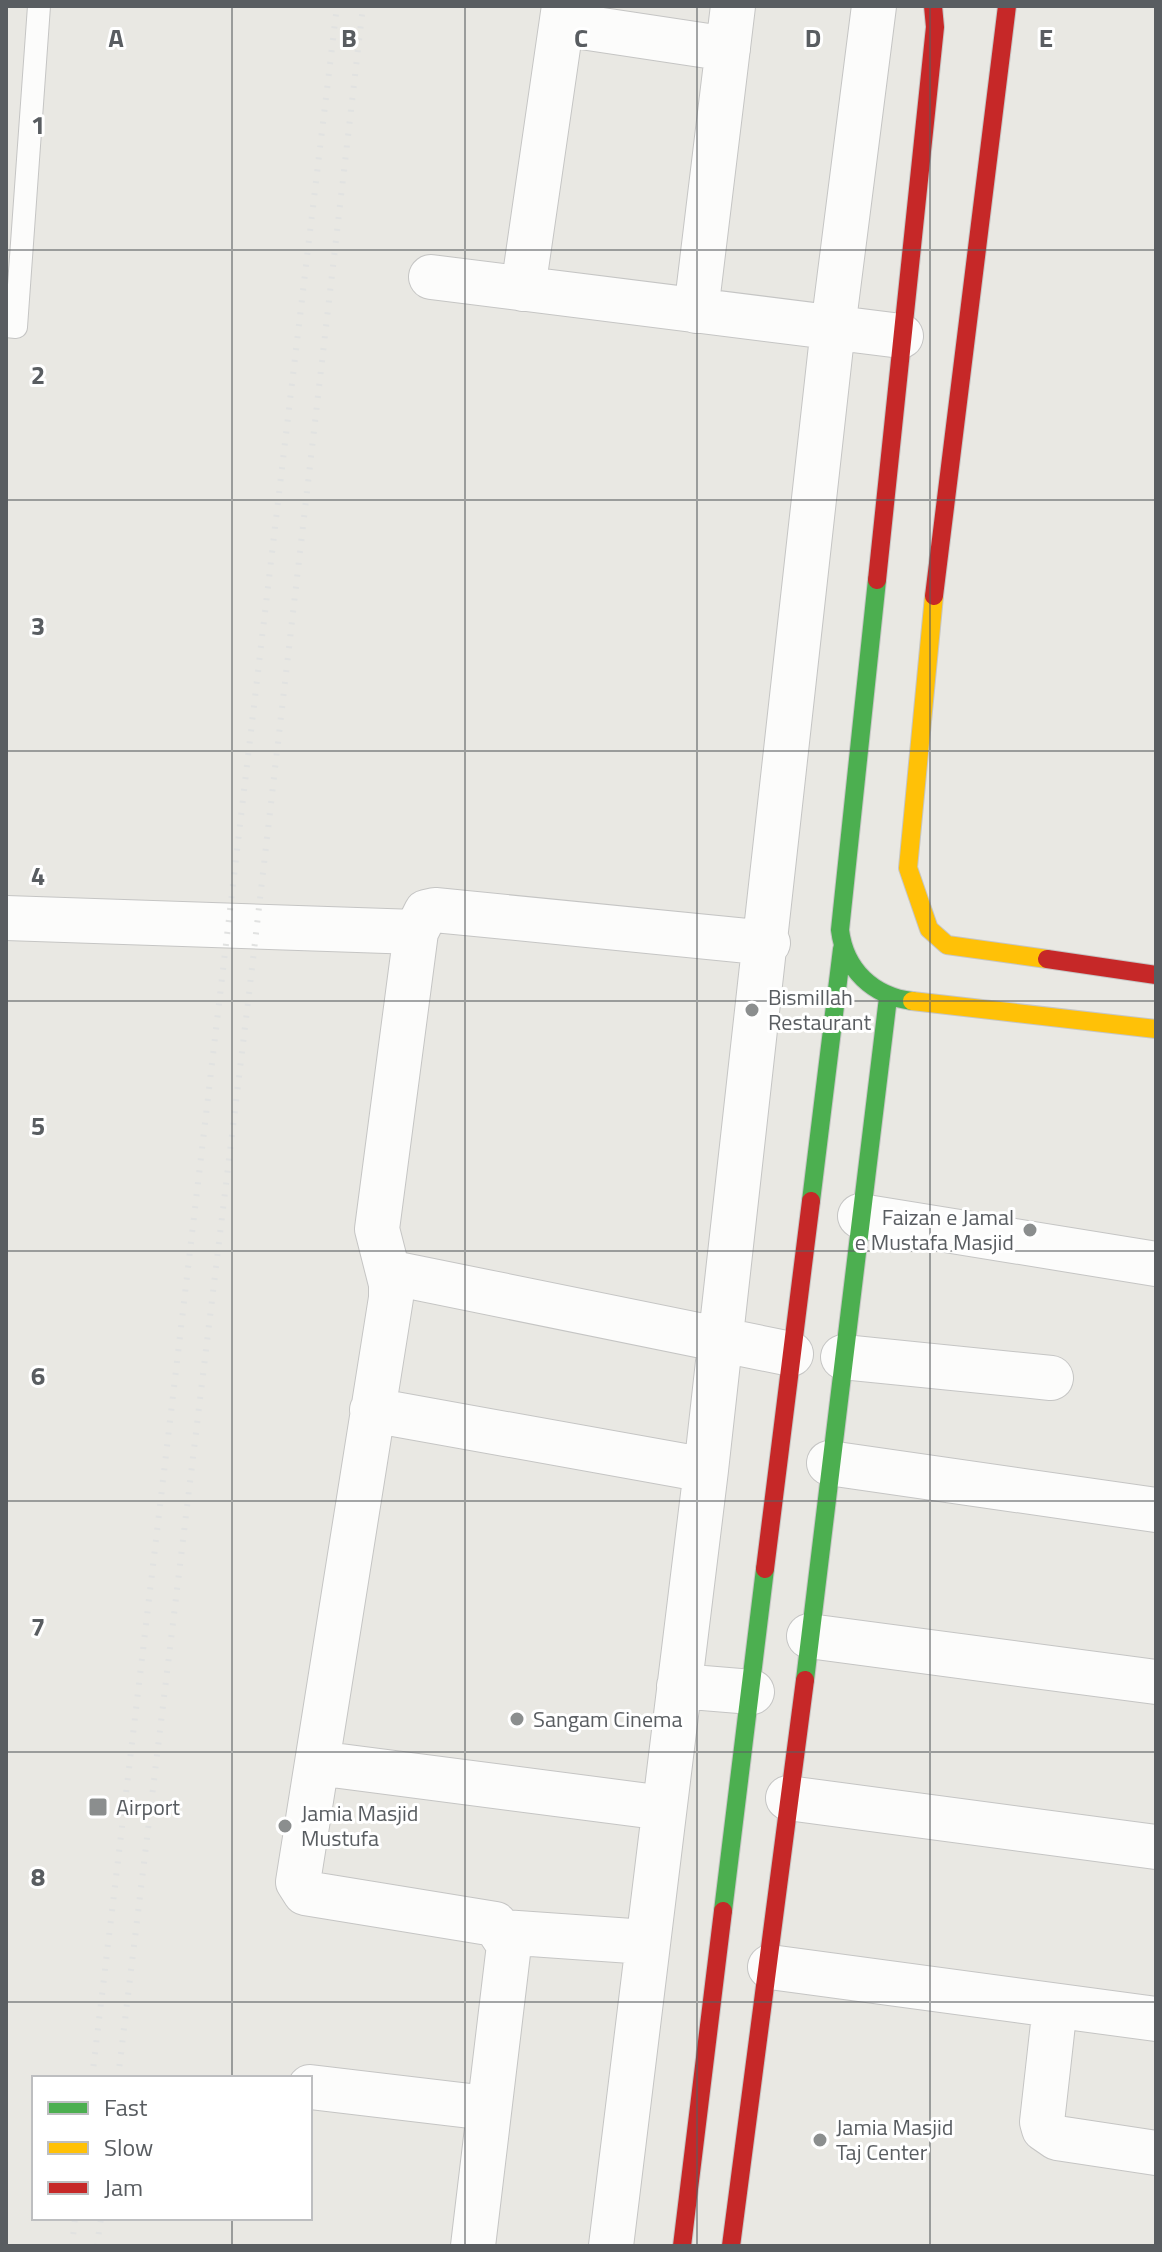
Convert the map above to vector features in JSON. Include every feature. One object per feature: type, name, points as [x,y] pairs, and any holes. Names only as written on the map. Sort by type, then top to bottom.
[{"type":"street","points":[[696,311],[733,6]]},
{"type":"street","points":[[611,2246],[768,943],[833,328],[874,6]]},
{"type":"street","points":[[933,6],[935,27]]},
{"type":"street","points":[[682,2246],[842,949],[840,930],[901,336],[935,27],[941,6]]},
{"type":"street","points":[[1007,6],[936,579],[908,868],[929,929],[947,945],[1156,975]]},
{"type":"street","points":[[523,289],[563,15],[728,49]]},
{"type":"street","points":[[431,277],[901,336]]},
{"type":"street","points":[[473,2246],[487,2108],[509,1945],[503,1932],[495,1924],[301,1890],[298,1882],[391,1298],[377,1229],[416,932],[426,912],[435,910],[768,943]]},
{"type":"street","points":[[6,918],[416,932]]},
{"type":"street","points":[[842,949],[855,974],[888,998],[1156,1029]]},
{"type":"street","points":[[731,2246],[770,1967],[788,1798],[888,998]]},
{"type":"street","points":[[860,1216],[1156,1264]]},
{"type":"street","points":[[388,1272],[721,1343],[791,1354]]},
{"type":"street","points":[[843,1357],[1051,1378]]},
{"type":"street","points":[[372,1410],[706,1470]]},
{"type":"street","points":[[829,1463],[1156,1510]]},
{"type":"street","points":[[809,1636],[1156,1682]]},
{"type":"street","points":[[679,1686],[752,1692]]},
{"type":"street","points":[[317,1763],[664,1808]]},
{"type":"street","points":[[788,1798],[1156,1847]]},
{"type":"street","points":[[503,1932],[646,1942]]},
{"type":"street","points":[[770,1967],[1156,2019]]},
{"type":"street","points":[[1055,2006],[1042,2122],[1044,2129],[1057,2138],[1156,2153]]},
{"type":"street","points":[[312,2087],[487,2108]]},
{"type":"lane","points":[[6,326],[16,327],[39,6]]},
{"type":"railway","points":[[92,2076],[337,6]]},
{"type":"railway","points":[[118,2076],[249,994],[363,6]]},
{"type":"railway","points":[[72,2246],[75,2220]]},
{"type":"railway","points":[[97,2246],[101,2220]]},
{"type":"traffic: fast","points":[[877,580],[840,930],[848,957],[863,979],[885,993],[912,1001]]},
{"type":"traffic: fast","points":[[811,1201],[842,949]]},
{"type":"traffic: fast","points":[[805,1680],[888,998]]},
{"type":"traffic: fast","points":[[723,1911],[765,1569]]},
{"type":"traffic: slow","points":[[934,596],[908,868],[929,929],[947,945],[1047,959]]},
{"type":"traffic: slow","points":[[912,1001],[1156,1029]]},
{"type":"traffic: jam","points":[[877,580],[935,27],[933,6]]},
{"type":"traffic: jam","points":[[934,596],[1007,6]]},
{"type":"traffic: jam","points":[[1047,959],[1156,975]]},
{"type":"traffic: jam","points":[[765,1569],[811,1201]]},
{"type":"traffic: jam","points":[[731,2246],[805,1680]]},
{"type":"traffic: jam","points":[[682,2246],[723,1911]]},
{"type":"place","name":"Bismillah Restaurant","points":[[752,1010]]},
{"type":"place","name":"Faizan e Jamal e Mustafa Masjid","points":[[1030,1230]]},
{"type":"place","name":"Sangam Cinema","points":[[517,1719]]},
{"type":"place","name":"Airport","points":[[98,1807]]},
{"type":"place","name":"Jamia Masjid Mustufa","points":[[285,1826]]},
{"type":"place","name":"Jamia Masjid Taj Center","points":[[820,2140]]}]
